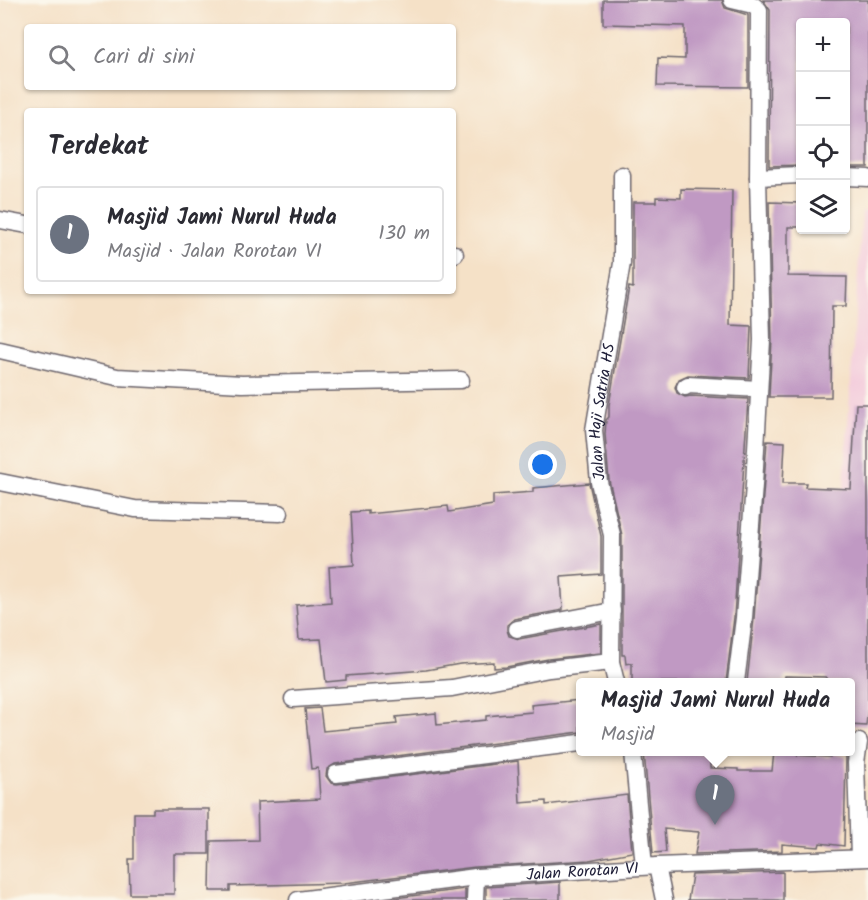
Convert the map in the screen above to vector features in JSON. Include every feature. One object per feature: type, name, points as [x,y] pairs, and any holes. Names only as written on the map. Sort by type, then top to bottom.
[{"type":"street","points":[[732,0],[753,5],[759,10],[758,177],[762,340],[744,618],[736,678]]},
{"type":"street","name":"Jalan Haji Satria HS","points":[[615,678],[611,662],[612,536],[598,482],[594,430],[622,263],[622,175]]},
{"type":"street","points":[[758,177],[796,175]]},
{"type":"street","points":[[850,177],[868,178]]},
{"type":"street","points":[[0,220],[24,224]]},
{"type":"street","points":[[0,350],[117,377],[242,384],[461,380]]},
{"type":"street","points":[[685,387],[688,385],[759,389]]},
{"type":"street","points":[[0,482],[135,509],[280,513]]},
{"type":"street","points":[[516,628],[612,611]]},
{"type":"street","points":[[293,699],[452,688],[549,669],[611,662]]},
{"type":"street","points":[[859,742],[856,775],[863,858]]},
{"type":"street","points":[[336,774],[576,744]]},
{"type":"street","points":[[634,756],[650,866],[664,900]]},
{"type":"street","name":"Jalan Rorotan VI","points":[[298,900],[476,877],[650,866],[863,858]]},
{"type":"street","points":[[476,877],[476,900]]},
{"type":"shaded area","points":[[862,212],[868,212],[868,704],[855,688],[855,678],[845,678],[847,644],[834,639]]},
{"type":"building","points":[[603,0],[722,0],[725,8],[748,15],[748,87],[657,86],[658,58],[685,59],[685,26],[603,24]]},
{"type":"building","points":[[763,0],[868,0],[868,167],[850,167],[850,18],[796,18],[796,165],[769,166],[770,10]]},
{"type":"building","points":[[681,189],[732,190],[730,325],[751,326],[749,378],[688,375],[679,379],[675,387],[677,393],[685,397],[748,399],[734,617],[726,678],[632,678],[632,663],[626,664],[625,655],[622,655],[622,535],[609,480],[606,420],[609,417],[609,405],[629,287],[633,288],[633,202],[656,202],[656,197],[681,198]]},
{"type":"building","points":[[769,202],[796,203],[796,227],[788,227],[788,276],[847,277],[846,306],[832,306],[831,397],[769,397],[772,340]]},
{"type":"building","points":[[856,404],[868,404],[868,707],[866,726],[855,725],[855,678],[785,676],[785,678],[747,678],[767,441],[785,442],[783,483],[806,483],[805,487],[851,489]]},
{"type":"building","points":[[589,483],[601,536],[601,574],[561,577],[563,610],[514,619],[507,625],[507,630],[509,636],[519,639],[601,624],[601,653],[506,667],[494,668],[494,662],[460,664],[426,670],[346,676],[346,680],[326,682],[321,639],[299,640],[296,605],[331,602],[329,567],[354,565],[351,512],[368,511],[368,514],[448,506],[449,512],[493,505],[493,495],[533,492],[533,488]]},
{"type":"building","points":[[576,700],[576,733],[335,764],[327,769],[326,776],[331,783],[337,784],[518,761],[520,803],[546,801],[546,805],[627,795],[632,852],[589,860],[475,867],[344,883],[230,886],[230,891],[210,891],[211,841],[258,840],[257,802],[320,799],[318,768],[311,769],[305,709],[320,708],[323,731],[397,724],[396,717],[436,713],[437,725],[486,720],[486,716],[532,712],[531,705]]},
{"type":"building","points":[[644,756],[710,756],[710,768],[738,769],[738,771],[772,771],[774,756],[846,757],[844,846],[820,843],[819,847],[782,844],[782,851],[695,854],[699,832],[664,829],[666,852],[653,853]]},
{"type":"building","points":[[153,809],[209,809],[209,854],[174,854],[174,894],[130,894],[129,859],[134,859],[134,813],[153,813]]},
{"type":"building","points":[[783,872],[783,900],[688,900],[692,875]]},
{"type":"building","points":[[560,882],[560,900],[486,900],[486,887]]},
{"type":"building","points":[[465,889],[465,900],[380,900]]},
{"type":"place","name":"Masjid Jami Nurul Huda","points":[[715,825]]}]
